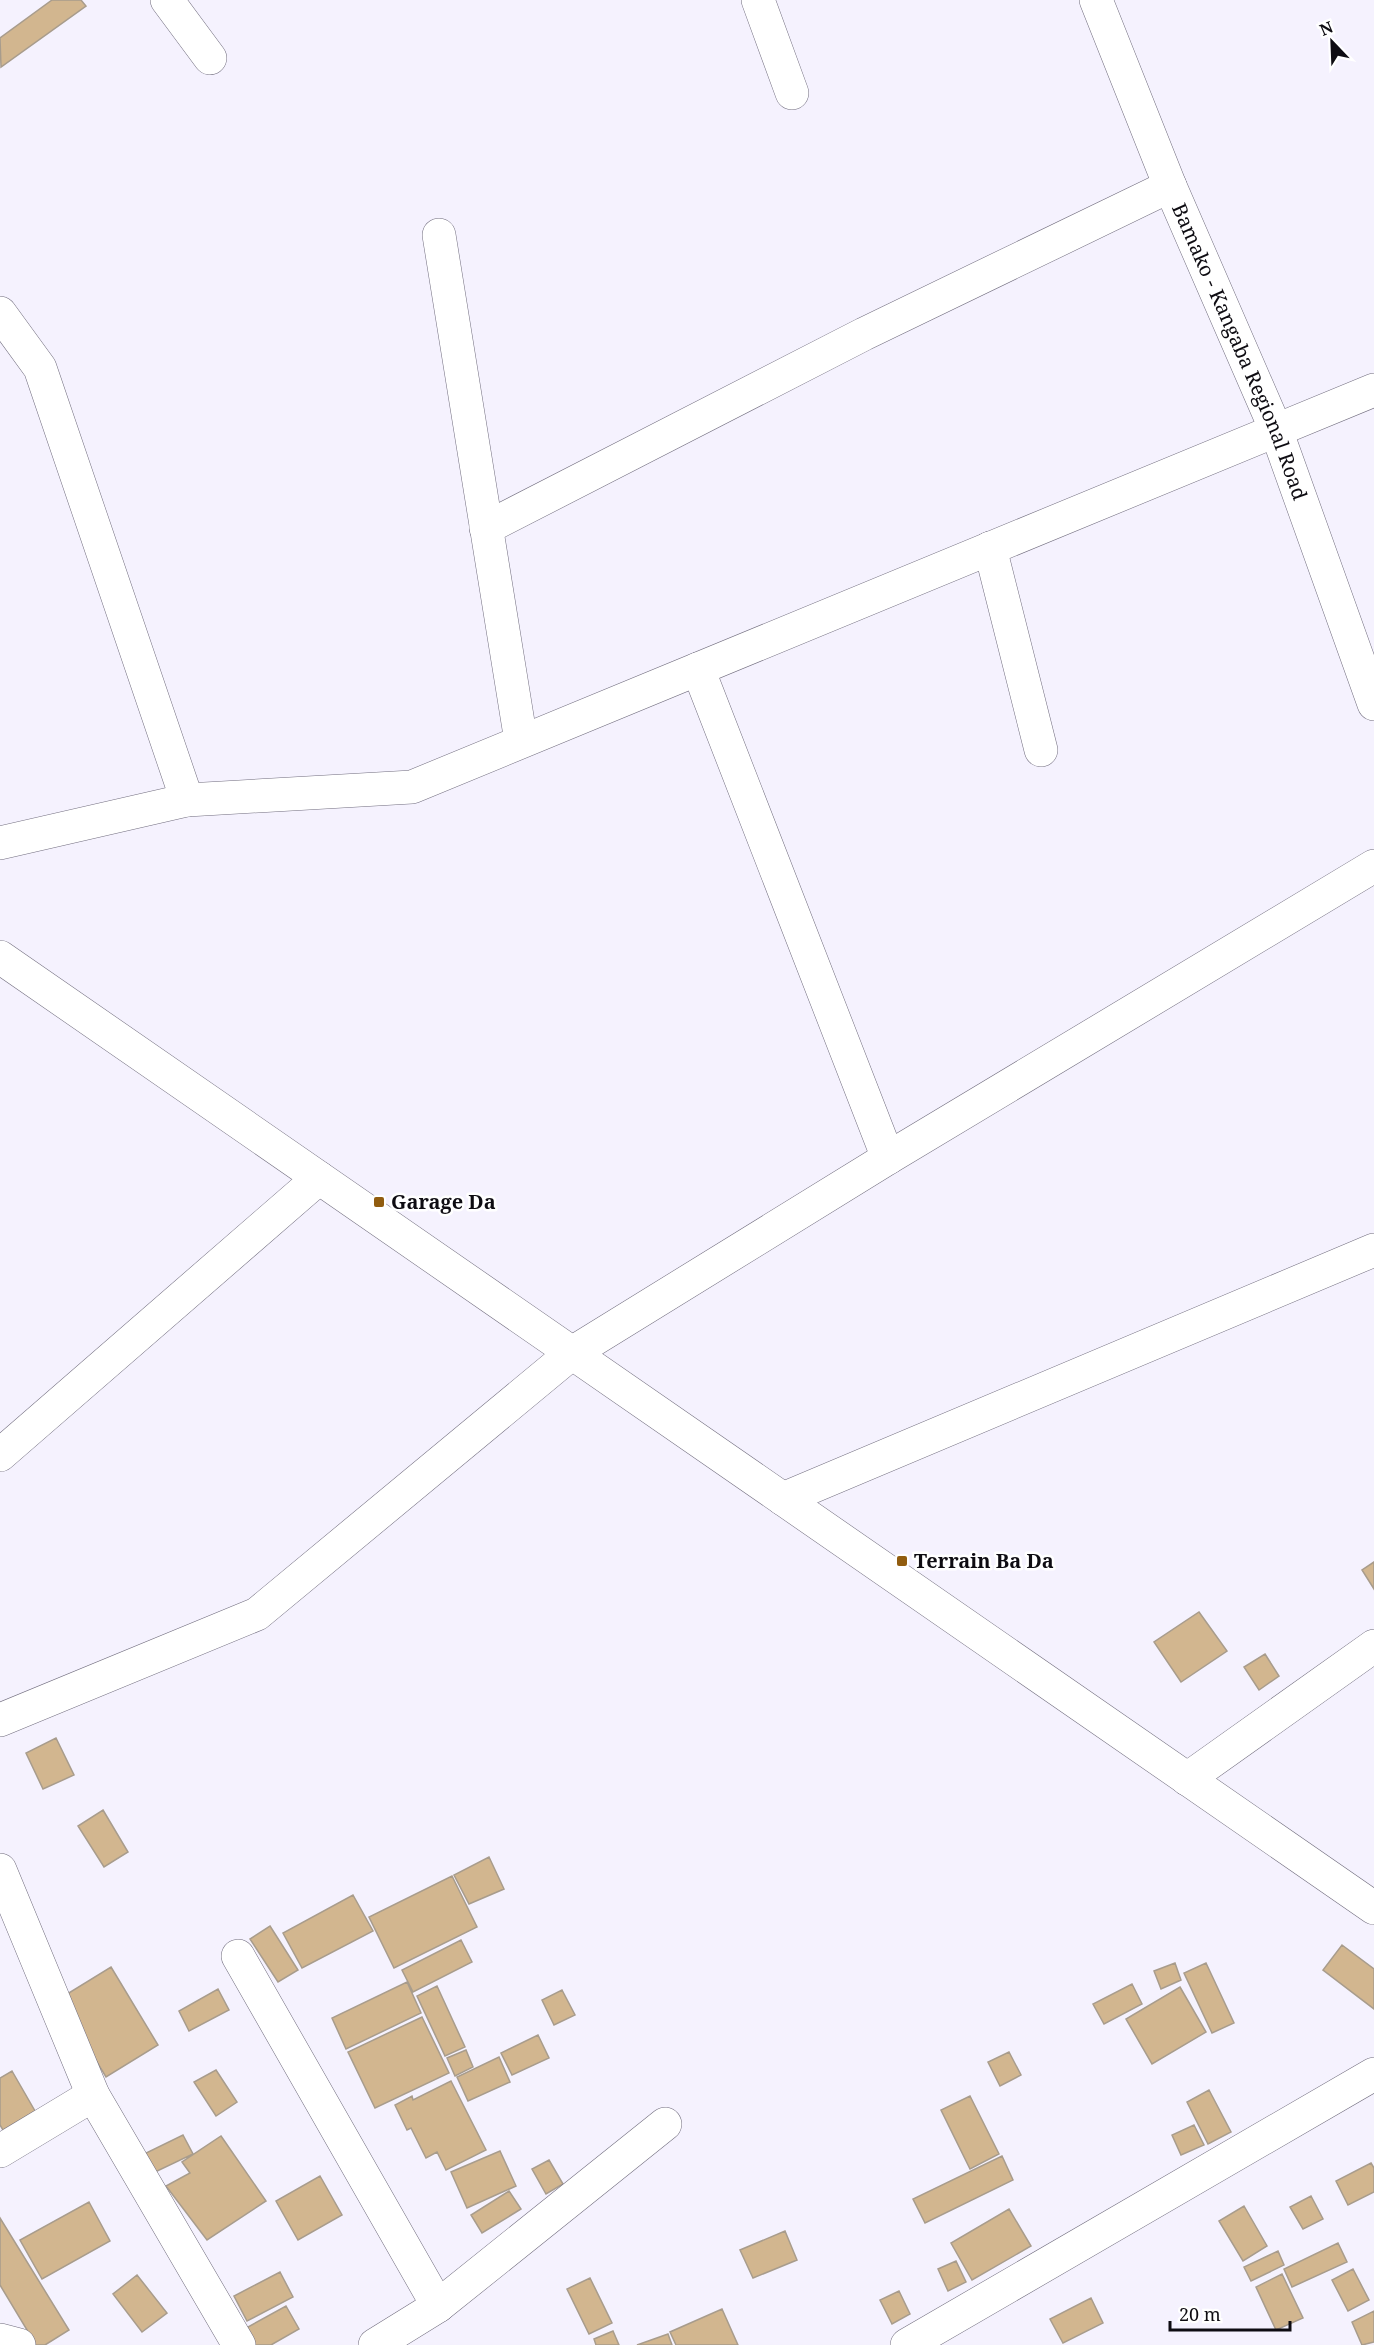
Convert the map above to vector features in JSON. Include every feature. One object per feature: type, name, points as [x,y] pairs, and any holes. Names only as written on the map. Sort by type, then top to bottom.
[{"type":"street","points":[[167,0],[210,58]]},
{"type":"street","points":[[758,0],[792,93]]},
{"type":"street","name":"Bamako - Kangaba Regional Road","points":[[1096,0],[1170,186],[1276,430],[1374,704]]},
{"type":"street","points":[[486,528],[864,334],[1170,186]]},
{"type":"street","points":[[439,235],[521,741]]},
{"type":"street","points":[[0,313],[40,368],[187,800]]},
{"type":"street","points":[[0,843],[187,800],[412,787],[1374,390]]},
{"type":"street","points":[[990,548],[1041,750]]},
{"type":"street","points":[[698,669],[888,1158]]},
{"type":"street","points":[[0,1720],[257,1614],[572,1353],[888,1158],[1374,866]]},
{"type":"street","points":[[0,957],[1374,1908]]},
{"type":"street","points":[[0,1455],[319,1178]]},
{"type":"street","points":[[783,1499],[1374,1250]]},
{"type":"street","points":[[1187,1779],[1374,1646]]},
{"type":"street","points":[[0,1870],[93,2095],[239,2345]]},
{"type":"street","points":[[238,1956],[438,2306]]},
{"type":"street","points":[[907,2345],[1374,2074]]},
{"type":"street","points":[[0,2151],[93,2095]]},
{"type":"street","points":[[396,2340],[665,2124]]},
{"type":"street","points":[[0,2340],[19,2345]]},
{"type":"building","points":[[52,0],[81,0],[86,6],[1,67],[0,38]]},
{"type":"building","points":[[1374,1562],[1374,1589],[1362,1570]]},
{"type":"building","points":[[1199,1612],[1227,1651],[1181,1682],[1154,1642]]},
{"type":"building","points":[[1265,1654],[1279,1676],[1259,1690],[1244,1667]]},
{"type":"building","points":[[56,1738],[74,1775],[43,1789],[26,1753]]},
{"type":"building","points":[[103,1810],[128,1852],[104,1867],[78,1826]]},
{"type":"building","points":[[489,1857],[504,1889],[469,1904],[454,1875]]},
{"type":"building","points":[[452,1876],[477,1927],[394,1968],[369,1917]]},
{"type":"building","points":[[353,1895],[373,1931],[302,1968],[283,1933]]},
{"type":"building","points":[[270,1926],[298,1970],[278,1982],[250,1939]]},
{"type":"building","points":[[461,1940],[472,1962],[413,1992],[402,1970]]},
{"type":"building","points":[[1342,1945],[1374,1969],[1374,2009],[1323,1970]]},
{"type":"building","points":[[1175,1963],[1181,1980],[1161,1989],[1154,1971]]},
{"type":"building","points":[[1206,1963],[1234,2023],[1212,2033],[1184,1973]]},
{"type":"building","points":[[111,1967],[158,2045],[106,2077],[59,1999]]},
{"type":"building","points":[[407,1982],[421,2013],[346,2049],[332,2018]]},
{"type":"building","points":[[1132,1984],[1142,2004],[1104,2024],[1093,2004]]},
{"type":"building","points":[[437,1986],[465,2047],[445,2056],[417,1996]]},
{"type":"building","points":[[1180,1987],[1206,2032],[1152,2064],[1126,2019]]},
{"type":"building","points":[[218,1989],[229,2010],[189,2031],[179,2011]]},
{"type":"building","points":[[562,1990],[575,2015],[554,2025],[542,2000]]},
{"type":"building","points":[[422,2017],[449,2073],[375,2108],[348,2052]]},
{"type":"building","points":[[538,2035],[549,2058],[512,2075],[501,2053]]},
{"type":"building","points":[[466,2050],[473,2067],[455,2076],[447,2058]]},
{"type":"building","points":[[1009,2052],[1021,2075],[1000,2086],[988,2062]]},
{"type":"building","points":[[499,2057],[510,2082],[468,2101],[457,2077]]},
{"type":"building","points":[[216,2070],[237,2102],[216,2116],[194,2082]]},
{"type":"building","points":[[12,2071],[35,2111],[3,2130],[0,2125],[0,2078]]},
{"type":"building","points":[[451,2081],[486,2150],[446,2170],[437,2152],[426,2158],[411,2128],[407,2130],[395,2105],[412,2096],[413,2100]]},
{"type":"building","points":[[1209,2090],[1231,2132],[1208,2144],[1187,2102]]},
{"type":"building","points":[[970,2096],[999,2154],[970,2169],[941,2110]]},
{"type":"building","points":[[1194,2125],[1204,2145],[1181,2155],[1172,2135]]},
{"type":"building","points":[[183,2135],[193,2154],[153,2173],[144,2154]]},
{"type":"building","points":[[221,2136],[266,2201],[207,2240],[166,2186],[190,2173],[182,2162]]},
{"type":"building","points":[[500,2151],[516,2186],[467,2208],[451,2172]]},
{"type":"building","points":[[1002,2156],[1013,2180],[925,2223],[913,2199]]},
{"type":"building","points":[[549,2160],[563,2184],[546,2194],[532,2169]]},
{"type":"building","points":[[1371,2163],[1374,2168],[1374,2192],[1348,2205],[1336,2181]]},
{"type":"building","points":[[320,2176],[342,2215],[298,2240],[276,2201]]},
{"type":"building","points":[[509,2191],[521,2209],[482,2233],[471,2215]]},
{"type":"building","points":[[1311,2196],[1323,2219],[1303,2229],[1290,2207]]},
{"type":"building","points":[[89,2202],[110,2241],[42,2279],[20,2240]]},
{"type":"building","points":[[1244,2206],[1267,2246],[1243,2261],[1219,2221]]},
{"type":"building","points":[[1009,2209],[1031,2246],[972,2280],[951,2243]]},
{"type":"building","points":[[0,2218],[69,2330],[45,2345],[36,2345],[0,2285]]},
{"type":"building","points":[[785,2231],[797,2260],[753,2278],[740,2250]]},
{"type":"building","points":[[1338,2243],[1347,2262],[1292,2287],[1284,2269]]},
{"type":"building","points":[[1278,2251],[1284,2265],[1251,2281],[1244,2267]]},
{"type":"building","points":[[956,2261],[966,2282],[948,2291],[938,2269]]},
{"type":"building","points":[[1353,2269],[1369,2300],[1348,2311],[1332,2280]]},
{"type":"building","points":[[280,2272],[293,2297],[247,2321],[234,2296]]},
{"type":"building","points":[[1282,2274],[1303,2318],[1276,2330],[1256,2287]]},
{"type":"building","points":[[137,2275],[167,2313],[142,2332],[113,2294]]},
{"type":"building","points":[[590,2278],[612,2323],[589,2334],[567,2289]]},
{"type":"building","points":[[899,2291],[910,2314],[892,2324],[880,2300]]},
{"type":"building","points":[[1091,2298],[1103,2323],[1063,2343],[1050,2319]]},
{"type":"building","points":[[286,2306],[299,2329],[271,2345],[232,2345],[228,2338]]},
{"type":"building","points":[[722,2309],[738,2345],[676,2345],[670,2332]]},
{"type":"building","points":[[1374,2311],[1374,2342],[1362,2345],[1352,2322]]},
{"type":"building","points":[[613,2331],[619,2345],[596,2345],[594,2339]]},
{"type":"building","points":[[668,2334],[672,2345],[637,2345]]},
{"type":"place","name":"Garage Da","points":[[379,1202]]},
{"type":"place","name":"Terrain Ba Da","points":[[902,1561]]}]
